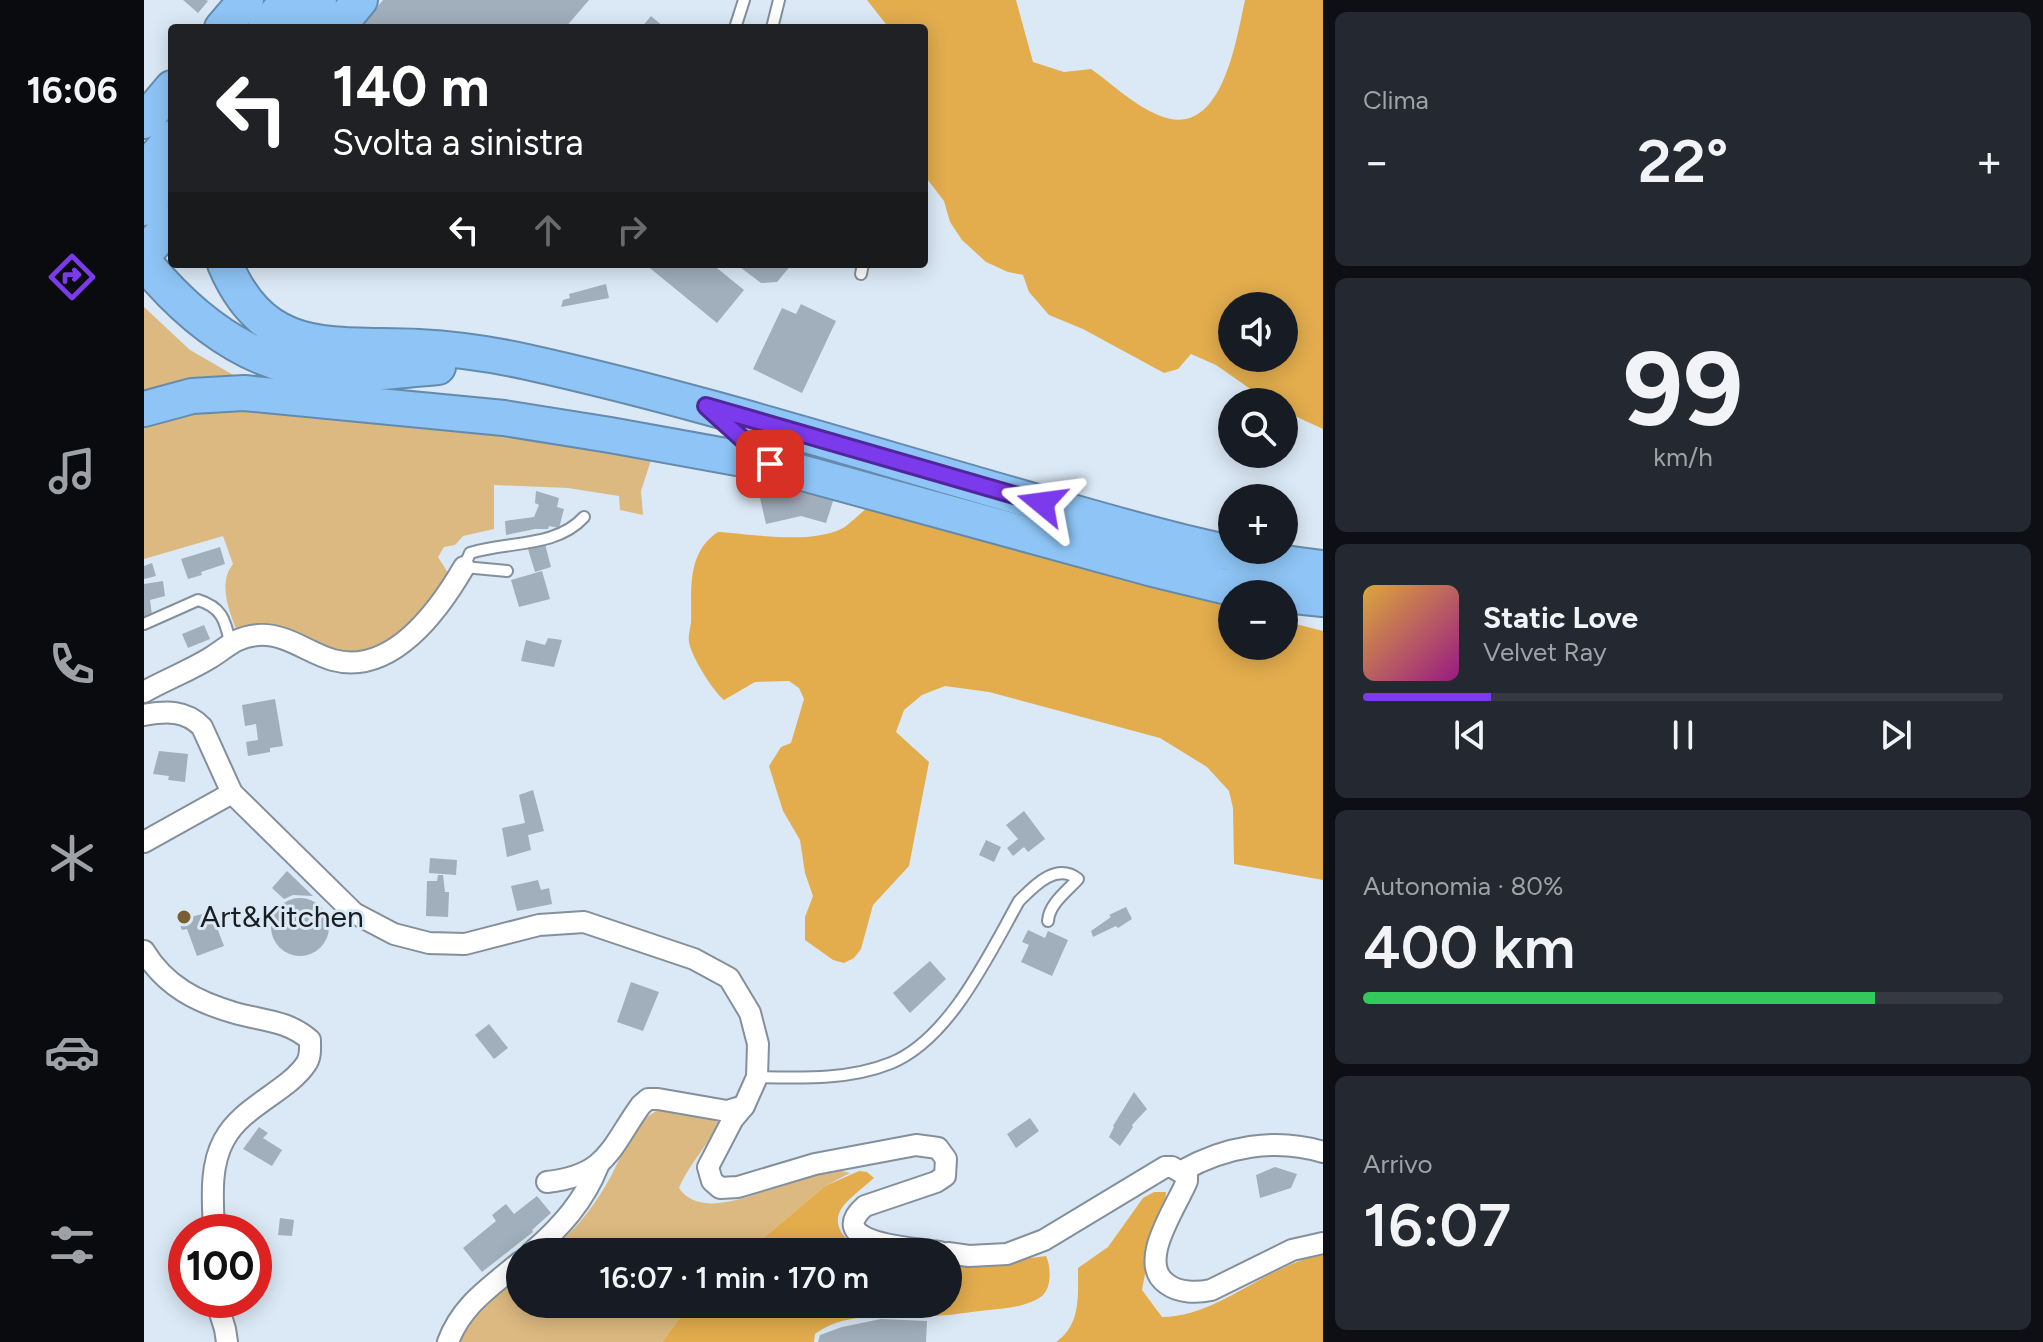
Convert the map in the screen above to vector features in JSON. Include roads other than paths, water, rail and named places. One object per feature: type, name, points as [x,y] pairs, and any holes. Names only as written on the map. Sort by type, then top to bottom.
[{"type":"highway","points":[[225,24],[246,0]]},
{"type":"highway","points":[[268,24],[288,0]]},
{"type":"highway","points":[[298,24],[319,0]]},
{"type":"highway","points":[[340,24],[360,0]]},
{"type":"highway","points":[[144,121],[168,93]]},
{"type":"highway","points":[[144,171],[168,143]]},
{"type":"highway","points":[[144,208],[168,180]]},
{"type":"highway","points":[[144,254],[168,227]]},
{"type":"highway","points":[[144,262],[179,302],[226,339],[260,356],[318,372],[352,374],[453,366],[555,368]]},
{"type":"highway","points":[[227,268],[248,306],[265,322],[286,334],[314,343],[460,350],[555,368],[706,406],[1219,551],[1323,568]]},
{"type":"highway","points":[[144,291],[204,348],[251,372],[288,383],[408,408]]},
{"type":"highway","points":[[144,409],[192,396],[244,393],[504,418],[770,464],[1218,585]]},
{"type":"highway","points":[[1298,596],[1323,599]]},
{"type":"street","points":[[144,692],[209,659],[230,642],[259,635],[278,637],[332,660],[366,662],[406,641],[444,599],[464,567]]},
{"type":"street","points":[[144,715],[174,712],[195,719],[202,727],[232,793],[354,913],[394,934],[429,943],[465,944],[539,925],[584,922],[694,959],[729,978],[750,1013],[758,1044],[757,1077],[744,1106],[733,1119],[708,1167],[712,1181],[720,1188],[738,1187],[815,1164],[916,1145],[938,1148],[946,1159],[945,1176],[936,1182],[865,1206],[855,1222],[859,1235],[863,1238]]},
{"type":"street","points":[[144,842],[232,793]]},
{"type":"street","points":[[144,951],[155,971],[169,984],[235,1013],[285,1023],[310,1040],[307,1063],[236,1123],[224,1140],[213,1172],[214,1214]]},
{"type":"street","points":[[547,1182],[562,1181],[598,1166],[611,1154],[641,1105],[648,1099],[727,1111],[744,1106]]},
{"type":"street","points":[[1182,1171],[1215,1154],[1236,1148],[1260,1145],[1323,1152]]},
{"type":"street","points":[[546,1238],[574,1209],[589,1188],[598,1166]]},
{"type":"street","points":[[962,1255],[1007,1254],[1044,1240],[1165,1167],[1182,1171],[1187,1176],[1154,1256],[1154,1269],[1159,1279],[1174,1289],[1211,1290],[1292,1250],[1323,1243]]},
{"type":"street","points":[[448,1342],[457,1320],[477,1296],[506,1273]]},
{"type":"street","points":[[222,1318],[227,1342]]},
{"type":"lane","points":[[736,24],[744,0]]},
{"type":"lane","points":[[773,24],[779,0]]},
{"type":"lane","points":[[706,406],[770,464]]},
{"type":"lane","points":[[507,571],[464,567],[470,553],[556,537],[574,529],[584,517]]},
{"type":"lane","points":[[144,624],[198,600],[212,604],[220,614],[230,642]]},
{"type":"lane","points":[[757,1077],[839,1076],[891,1063],[909,1053],[928,1038],[961,999],[1019,901],[1031,889],[1059,872],[1073,875],[1078,879],[1054,904],[1048,921]]},
{"type":"place","name":"Art&Kitchen","points":[[184,917]]}]
